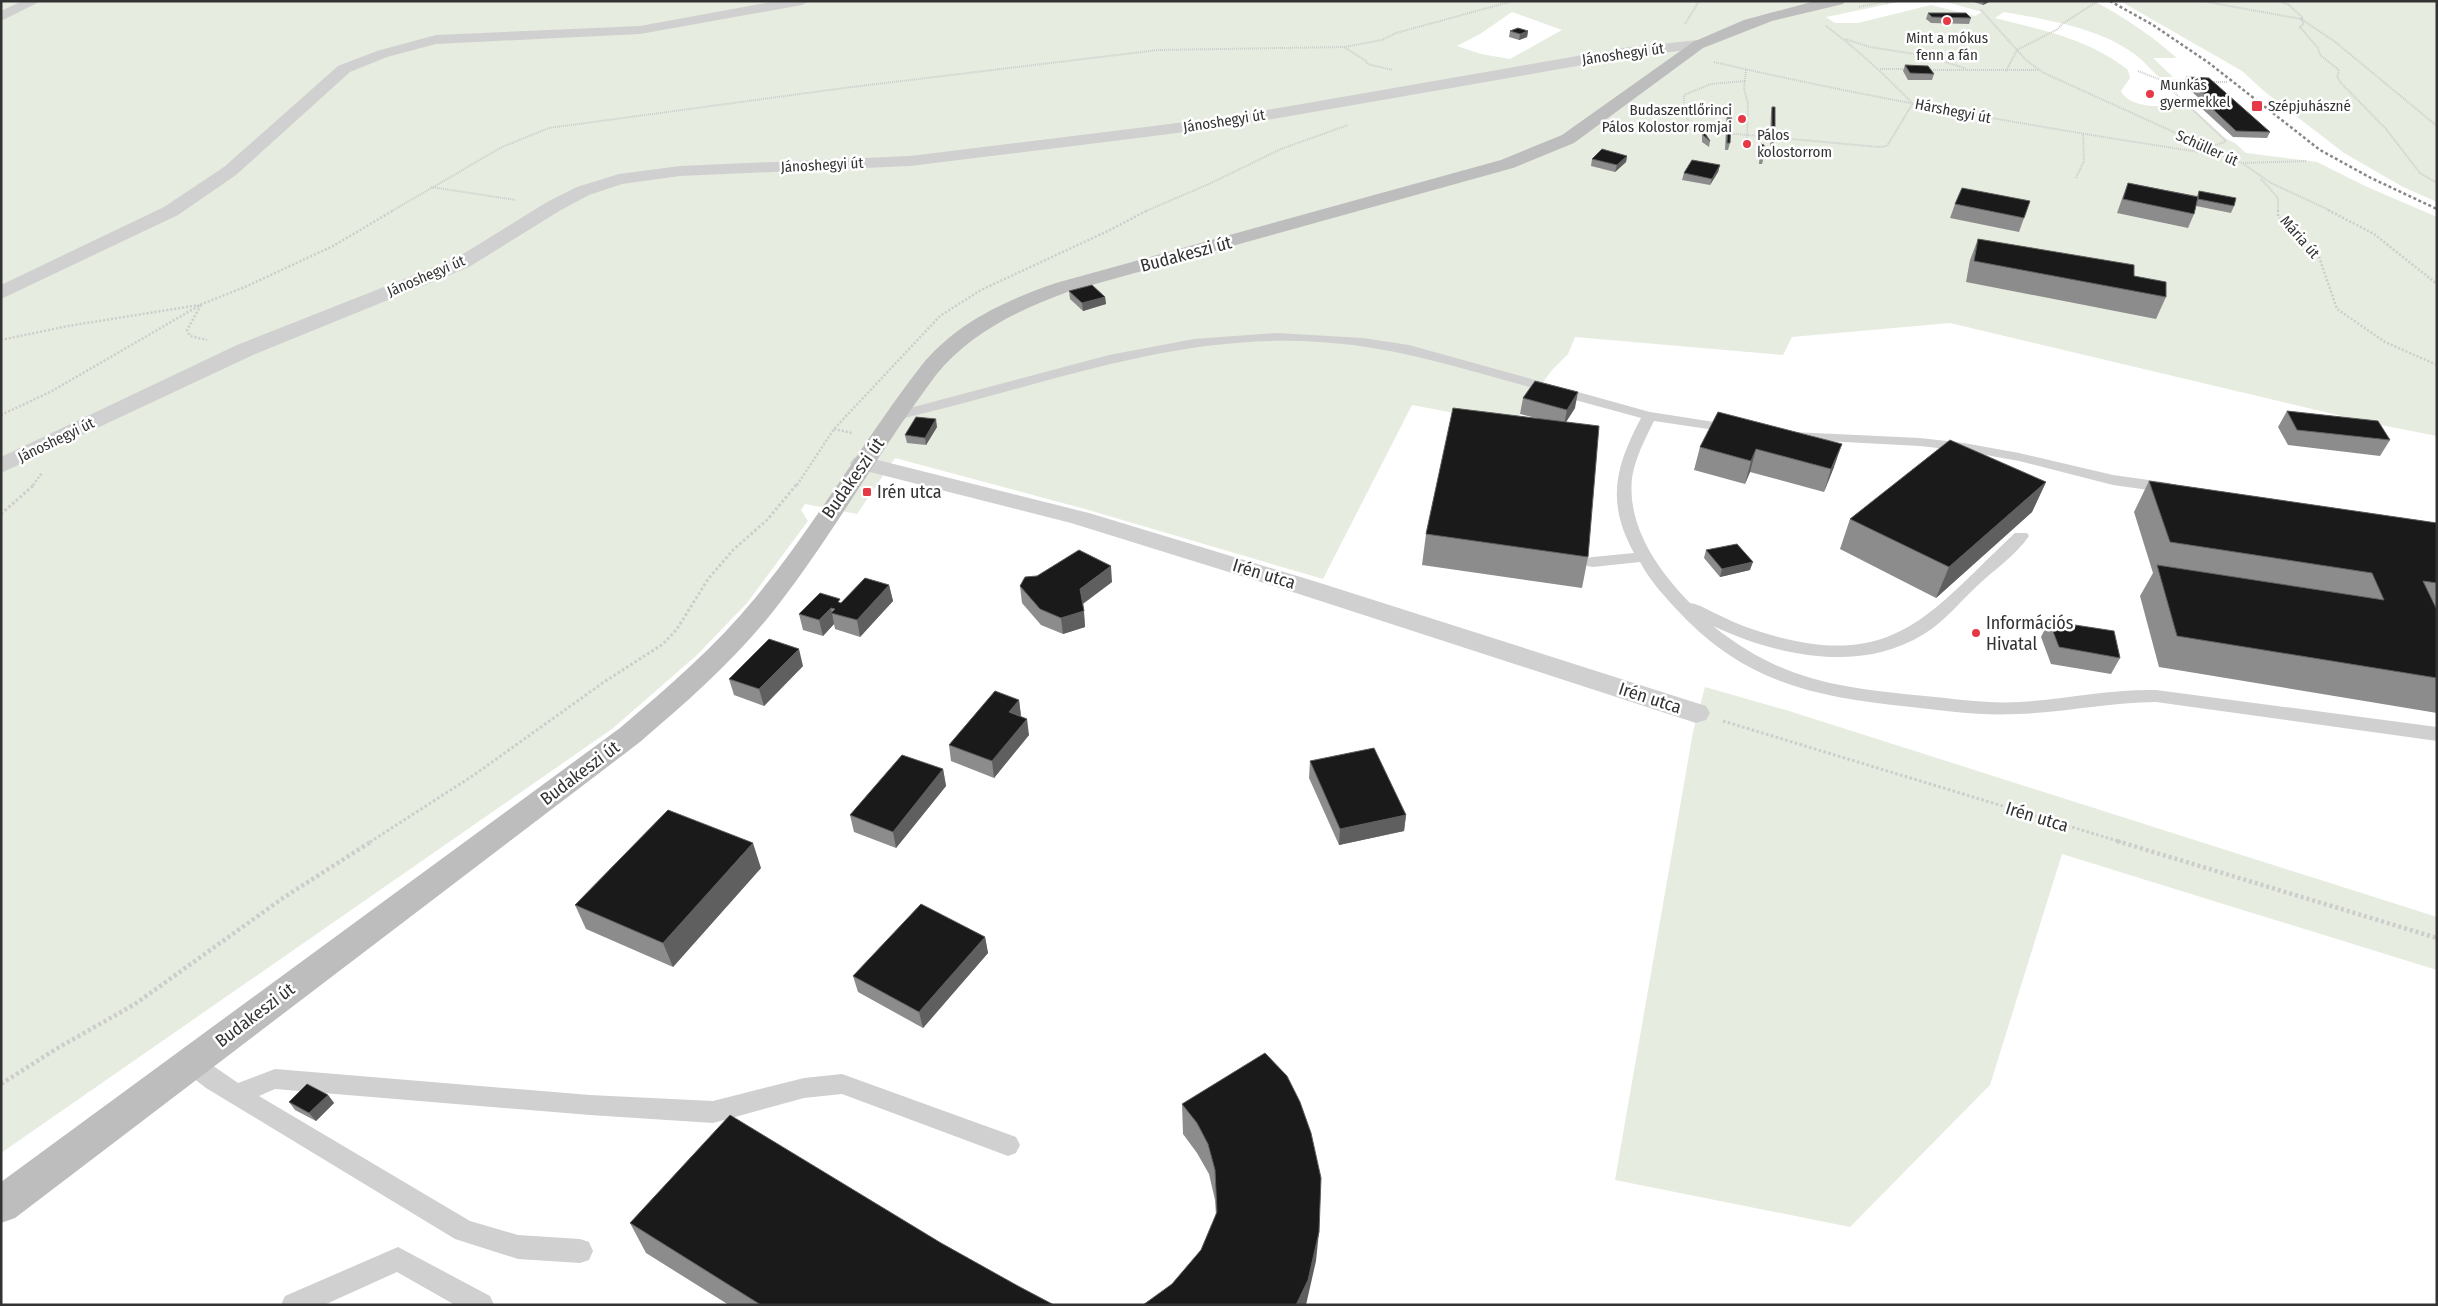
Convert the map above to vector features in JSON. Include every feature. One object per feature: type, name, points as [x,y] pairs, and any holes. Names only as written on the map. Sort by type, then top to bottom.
[{"type":"main road","name":"Budakeszi út","points":[[1,1205],[630,735],[702,673],[749,624],[782,582],[870,451],[931,367],[949,348],[979,324],[1006,310],[1063,288],[1507,164],[1535,154],[1580,130],[1698,45],[1721,33],[1768,16],[1845,6]]},
{"type":"street","points":[[1,17],[34,1]]},
{"type":"street","points":[[1,293],[171,211],[230,171],[344,69],[382,54],[436,40],[640,30],[802,1]]},
{"type":"street","name":"Jánoshegyi út","points":[[1,466],[245,350],[462,263],[554,206],[582,192],[619,180],[680,171],[910,161],[1238,120],[1437,84],[1664,48],[1698,45]]},
{"type":"street","points":[[1664,48],[1684,55]]},
{"type":"street","name":"Irén utca","points":[[870,451],[1308,588],[1696,713]]},
{"type":"lane","points":[[896,416],[934,408],[1066,370],[1190,342],[1242,337],[1283,336],[1338,338],[1409,349],[1649,416],[1751,431]]},
{"type":"lane","points":[[1649,416],[1636,440],[1625,477],[1622,497],[1625,516],[1644,557],[1657,578],[1697,624],[1715,640],[1741,657],[1791,680],[1848,695],[1992,709],[2021,708],[2131,695],[2156,696],[2437,734]]},
{"type":"lane","points":[[1779,436],[1920,442],[1964,447],[2019,457],[2113,480],[2182,490]]},
{"type":"lane","points":[[1676,599],[1726,627],[1760,637],[1822,650],[1850,652],[1872,649],[1906,638],[1928,623],[2022,536]]},
{"type":"lane","points":[[1593,562],[1644,557]]},
{"type":"lane","points":[[191,1063],[214,1081],[464,1230],[518,1247],[580,1251]]},
{"type":"lane","points":[[236,1094],[275,1079],[590,1105],[714,1112],[804,1088],[842,1084],[1008,1145]]},
{"type":"lane","points":[[294,1305],[398,1258],[481,1305]]},
{"type":"path","points":[[1,415],[52,391],[202,304],[245,287],[333,246],[502,147],[549,128],[591,121],[1158,50],[1344,47],[1382,40],[1396,33],[1513,1]]},
{"type":"path","points":[[1845,6],[1896,1]]},
{"type":"path","points":[[2006,71],[2017,50],[2058,29],[2062,24],[2098,1]]},
{"type":"path","points":[[2202,1],[2301,19],[2334,41],[2437,126]]},
{"type":"path","points":[[2279,1],[2297,11],[2304,18],[2301,19],[2304,23],[2300,27],[2318,48],[2320,55],[2339,70],[2337,76],[2341,83],[2386,129],[2420,173],[2437,183]]},
{"type":"path","name":"Schüller út","points":[[1981,10],[2038,70],[2085,94],[2242,163],[2257,176],[2289,194],[2344,217],[2370,231],[2437,284]]},
{"type":"path","points":[[1744,81],[1711,84],[1684,95],[1684,116],[1691,125],[1701,129],[1842,145],[1887,146],[1912,103],[1872,62],[1862,57],[1842,38],[1822,23]]},
{"type":"path","points":[[1842,38],[1870,46],[1927,56],[1970,70]]},
{"type":"path","points":[[1344,47],[1366,61],[1367,64],[1402,71],[1437,84]]},
{"type":"path","name":"Hárshegyi út","points":[[1684,55],[1746,70],[1912,103],[2083,134],[2224,156]]},
{"type":"path","points":[[1879,69],[1909,69]]},
{"type":"path","points":[[1918,69],[2038,70]]},
{"type":"path","points":[[1746,70],[1744,89],[1748,103],[1747,142]]},
{"type":"path","points":[[2138,71],[2161,80],[2196,82]]},
{"type":"path","points":[[2161,80],[2226,141],[2208,148]]},
{"type":"path","points":[[2204,82],[2228,82]]},
{"type":"path","points":[[1,1084],[56,1049],[135,1004],[283,898],[474,775],[604,682],[663,644],[677,629],[708,579],[727,557],[767,520],[790,495],[834,429],[940,316],[980,290],[1110,230],[1158,204],[1209,184],[1281,149],[1349,124]]},
{"type":"path","points":[[2076,178],[2084,161],[2083,134]]},
{"type":"path","points":[[2242,163],[2307,161]]},
{"type":"path","name":"Mária út","points":[[2257,176],[2278,198],[2278,216],[2318,254],[2337,309],[2385,342],[2437,365]]},
{"type":"path","points":[[431,187],[554,206]]},
{"type":"path","points":[[1,340],[68,326],[202,304]]},
{"type":"path","points":[[202,304],[187,330],[190,336],[210,340],[220,346],[245,350]]},
{"type":"path","name":"Irén utca","points":[[1696,713],[2437,938]]},
{"type":"shaded area","points":[[1,1],[1903,1],[1826,17],[1835,23],[1858,23],[1931,5],[1975,16],[1982,12],[1943,1],[2094,1],[2137,27],[2177,58],[2153,58],[2173,77],[2159,77],[2133,53],[2119,44],[2088,31],[2054,21],[2004,12],[1995,18],[2064,37],[2097,50],[2128,70],[2130,78],[2121,91],[2133,102],[2152,106],[2189,105],[2226,139],[2235,143],[2246,153],[2317,162],[2365,186],[2437,217],[2437,436],[2371,423],[1950,323],[1792,337],[1783,355],[1575,337],[1568,354],[1552,370],[1513,424],[1412,405],[1323,579],[1085,509],[895,458],[857,514],[805,504],[801,510],[808,521],[747,603],[697,655],[612,729],[1,1153]],"holes":[[[1512,12],[1562,30],[1510,59],[1481,54],[1457,46],[1480,34]]]},
{"type":"shaded area","points":[[2120,1],[2437,1],[2437,202],[2403,187],[2344,153],[2265,92],[2242,71]]},
{"type":"shaded area","points":[[1705,687],[1789,711],[2437,917],[2437,970],[2062,854],[1990,1085],[1850,1227],[1615,1180],[1693,732]]},
{"type":"building","points":[[1928,13],[1966,13],[1971,18],[1932,17]]},
{"type":"building","points":[[1518,28],[1528,31],[1520,34],[1510,31]]},
{"type":"building","points":[[1905,65],[1928,66],[1934,74],[1910,73]]},
{"type":"building","points":[[2186,77],[2209,78],[2270,132],[2236,131],[2201,98],[2210,99]]},
{"type":"building","points":[[1729,103],[1732,103],[1730,143],[1727,143]]},
{"type":"building","points":[[1772,107],[1775,107],[1775,130],[1772,129]]},
{"type":"building","points":[[1704,126],[1707,126],[1706,135],[1710,141],[1703,135]]},
{"type":"building","points":[[1772,133],[1775,134],[1775,140],[1771,140]]},
{"type":"building","points":[[1761,144],[1764,145],[1764,157],[1761,157]]},
{"type":"building","points":[[1602,149],[1627,156],[1617,165],[1592,159]]},
{"type":"building","points":[[1692,160],[1720,165],[1712,179],[1684,173]]},
{"type":"building","points":[[2128,183],[2198,197],[2194,214],[2123,199]]},
{"type":"building","points":[[1962,188],[2030,201],[2024,218],[1955,204]]},
{"type":"building","points":[[2199,191],[2236,198],[2234,206],[2198,199]]},
{"type":"building","points":[[1978,239],[2134,265],[2134,276],[2166,282],[2166,297],[1974,261]]},
{"type":"building","points":[[1092,285],[1105,297],[1082,303],[1069,291]]},
{"type":"building","points":[[1535,381],[1578,392],[1567,410],[1523,398]]},
{"type":"building","points":[[1453,408],[1599,426],[1588,557],[1426,534]]},
{"type":"building","points":[[2287,411],[2378,421],[2390,440],[2297,430]]},
{"type":"building","points":[[1718,412],[1842,444],[1831,469],[1756,449],[1751,461],[1700,447]]},
{"type":"building","points":[[916,417],[936,419],[925,438],[905,435]]},
{"type":"building","points":[[1950,440],[2046,482],[1949,567],[1850,519]]},
{"type":"building","points":[[2149,481],[2437,523],[2437,583],[2423,581],[2437,610],[2437,678],[2177,636],[2157,565],[2384,600],[2372,573],[2170,542]]},
{"type":"building","points":[[1737,544],[1753,562],[1722,569],[1706,550]]},
{"type":"building","points":[[1079,550],[1111,566],[1080,589],[1084,611],[1061,618],[1040,609],[1020,586],[1025,577],[1037,576]]},
{"type":"building","points":[[865,578],[889,585],[857,620],[831,613],[835,609],[831,608],[819,620],[799,614],[820,593],[840,599],[838,602],[841,603]]},
{"type":"building","points":[[2049,621],[2114,631],[2120,658],[2059,647]]},
{"type":"building","points":[[769,639],[799,649],[759,689],[729,679]]},
{"type":"building","points":[[995,691],[1019,700],[1009,712],[1027,719],[992,761],[949,745]]},
{"type":"building","points":[[1374,748],[1406,815],[1340,829],[1310,761]]},
{"type":"building","points":[[902,755],[943,769],[893,832],[850,815]]},
{"type":"building","points":[[668,810],[753,843],[663,943],[575,905]]},
{"type":"building","points":[[921,904],[985,937],[919,1012],[853,976]]},
{"type":"building","points":[[1265,1053],[1287,1076],[1300,1102],[1311,1133],[1321,1178],[1319,1232],[1308,1280],[1296,1305],[1143,1305],[1172,1284],[1201,1250],[1217,1212],[1215,1170],[1208,1144],[1197,1123],[1182,1104]]},
{"type":"building","points":[[307,1084],[328,1095],[309,1113],[289,1102]]},
{"type":"building","points":[[730,1115],[941,1243],[1054,1305],[761,1305],[630,1223]]},
{"type":"railway","points":[[2110,1],[2153,25],[2209,63],[2320,150],[2371,178],[2437,209]]},
{"type":"place","name":"Mint a mókus fenn a fán","points":[[1947,21]]},
{"type":"place","name":"Munkás gyermekkel","points":[[2150,94]]},
{"type":"place","name":"Szépjuhászné","points":[[2257,106]]},
{"type":"place","name":"Budaszentlőrinci Pálos Kolostor romjai","points":[[1742,119]]},
{"type":"place","name":"Pálos kolostorrom","points":[[1747,144]]},
{"type":"place","name":"Irén utca","points":[[867,492]]},
{"type":"place","name":"Információs Hivatal","points":[[1976,633]]}]
